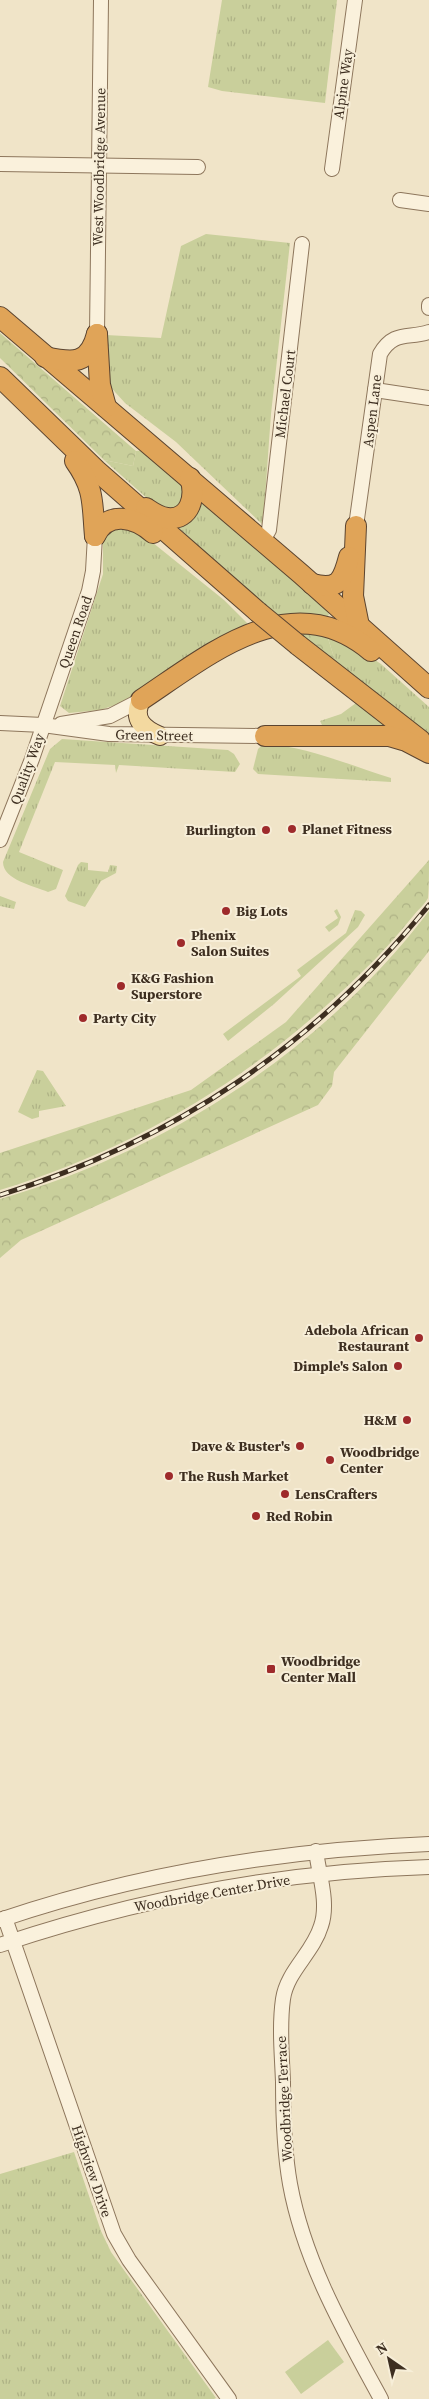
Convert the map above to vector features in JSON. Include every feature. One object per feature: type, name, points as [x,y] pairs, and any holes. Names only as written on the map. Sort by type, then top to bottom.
[{"type":"highway","points":[[0,318],[263,541],[429,689]]},
{"type":"highway","points":[[43,356],[62,361],[80,360],[91,350],[97,334]]},
{"type":"highway","points":[[97,334],[100,385],[106,407]]},
{"type":"highway","points":[[0,377],[122,494],[203,566],[298,645],[429,748]]},
{"type":"highway","points":[[48,425],[89,482],[95,536]]},
{"type":"highway","points":[[122,494],[158,515],[167,518],[177,517],[188,510],[192,502],[194,492],[190,478]]},
{"type":"highway","points":[[95,536],[102,525],[109,520],[118,518],[131,520],[142,524],[162,540],[203,566]]},
{"type":"highway","points":[[312,584],[322,587],[332,586],[344,577],[356,526]]},
{"type":"highway","points":[[356,526],[354,596],[360,626]]},
{"type":"highway","points":[[141,700],[238,638],[270,628],[299,624],[319,626],[346,634],[367,647],[387,665],[429,689]]},
{"type":"highway","points":[[265,736],[389,736],[406,740],[429,753]]},
{"type":"main road","points":[[141,700],[137,710],[140,722],[148,730],[160,736]]},
{"type":"street","name":"West Woodbridge Avenue","points":[[97,334],[101,0]]},
{"type":"street","name":"Alpine Way","points":[[332,169],[355,0]]},
{"type":"street","points":[[0,164],[198,167]]},
{"type":"street","points":[[400,200],[429,204]]},
{"type":"street","name":"Michael Court","points":[[263,541],[269,530],[302,244]]},
{"type":"street","name":"Aspen Lane","points":[[356,526],[378,359],[386,344],[402,335],[429,332]]},
{"type":"street","points":[[375,390],[429,398]]},
{"type":"street","name":"Queen Road","points":[[43,725],[91,584],[95,536]]},
{"type":"street","name":"Green Street","points":[[43,725],[101,718],[119,712],[141,700]]},
{"type":"street","name":"Green Street","points":[[0,723],[43,725],[83,732],[160,736],[265,736]]},
{"type":"street","name":"Quality Way","points":[[0,840],[43,725]]},
{"type":"street","name":"Woodbridge Center Drive","points":[[2,1919],[82,1895],[232,1863],[316,1852],[429,1844]]},
{"type":"street","name":"Woodbridge Terrace","points":[[316,1852],[324,1903],[322,1926],[290,1977],[283,2000],[281,2034],[285,2155],[294,2204],[318,2274],[341,2324],[381,2399]]},
{"type":"street","name":"Woodbridge Center Drive","points":[[7,1943],[100,1915],[175,1898],[241,1886],[320,1875],[429,1868]]},
{"type":"street","name":"Highview Drive","points":[[2,1919],[7,1943],[114,2234],[129,2260],[230,2399]]},
{"type":"green space","points":[[222,0],[337,0],[325,103],[222,91],[208,87]]},
{"type":"green space","points":[[206,234],[290,243],[271,414],[263,525],[176,442],[125,403],[106,382],[106,335],[161,338],[181,246]]},
{"type":"green space","points":[[0,333],[136,451],[133,466],[104,460],[0,358]]},
{"type":"green space","points":[[146,450],[186,487],[184,503],[173,512],[158,508],[104,460],[133,466],[136,451]]},
{"type":"green space","points":[[201,498],[313,596],[329,614],[327,618],[279,620],[178,527]]},
{"type":"green space","points":[[112,526],[132,526],[224,600],[251,627],[198,649],[124,702],[100,710],[69,713],[60,706],[103,574],[103,538]]},
{"type":"green space","points":[[312,632],[327,635],[337,667],[297,634]]},
{"type":"green space","points":[[327,635],[363,652],[381,664],[429,707],[429,739],[337,667]]},
{"type":"green space","points":[[356,703],[394,732],[323,727],[320,721],[341,714]]},
{"type":"green space","points":[[62,739],[228,750],[234,754],[240,764],[235,772],[119,765],[116,773],[115,765],[55,762],[19,852],[63,870],[56,889],[48,892],[14,878],[4,868],[3,862],[50,749]]},
{"type":"green space","points":[[263,744],[311,752],[391,778],[391,782],[258,774],[253,769],[258,749]]},
{"type":"green space","points":[[429,860],[428,898],[425,902],[388,946],[367,967],[320,1011],[279,1045],[237,1076],[148,1130],[51,1173],[0,1190],[0,1153],[191,1090],[286,1022]]},
{"type":"green space","points":[[81,862],[88,863],[88,870],[108,872],[110,865],[117,866],[116,873],[101,881],[85,907],[68,901],[65,896]]},
{"type":"green space","points":[[0,896],[16,902],[14,909],[0,906]]},
{"type":"green space","points":[[337,909],[341,917],[338,925],[329,932],[325,927],[338,918],[334,911]]},
{"type":"green space","points":[[355,910],[361,911],[365,915],[358,927],[274,1004],[228,1041],[223,1034],[301,976],[297,970],[346,933]]},
{"type":"green space","points":[[429,911],[429,951],[334,1072],[332,1086],[318,1105],[21,1240],[0,1258],[0,1199],[62,1179],[122,1154],[181,1124],[237,1089],[291,1050],[341,1008],[387,961]]},
{"type":"green space","points":[[37,1070],[43,1071],[66,1106],[39,1111],[39,1117],[32,1119],[18,1112]]},
{"type":"green space","points":[[74,2152],[101,2231],[111,2252],[216,2398],[0,2399],[0,2174]]},
{"type":"green space","points":[[328,2340],[344,2362],[301,2394],[285,2372]]},
{"type":"railway","points":[[0,1195],[64,1173],[124,1147],[182,1117],[237,1083],[289,1044],[338,1002],[385,956],[429,905]]},
{"type":"place","name":"Planet Fitness","points":[[292,829]]},
{"type":"place","name":"Burlington","points":[[266,830]]},
{"type":"place","name":"Big Lots","points":[[226,911]]},
{"type":"place","name":"Phenix Salon Suites","points":[[181,943]]},
{"type":"place","name":"K&G Fashion Superstore","points":[[121,986]]},
{"type":"place","name":"Party City","points":[[83,1018]]},
{"type":"place","name":"Adebola African Restaurant","points":[[419,1338]]},
{"type":"place","name":"Dimple's Salon","points":[[398,1366]]},
{"type":"place","name":"H&M","points":[[407,1420]]},
{"type":"place","name":"Dave & Buster's","points":[[300,1446]]},
{"type":"place","name":"Woodbridge Center","points":[[330,1460]]},
{"type":"place","name":"The Rush Market","points":[[169,1476]]},
{"type":"place","name":"LensCrafters","points":[[285,1494]]},
{"type":"place","name":"Red Robin","points":[[256,1516]]},
{"type":"place","name":"Woodbridge Center Mall","points":[[271,1669]]}]
